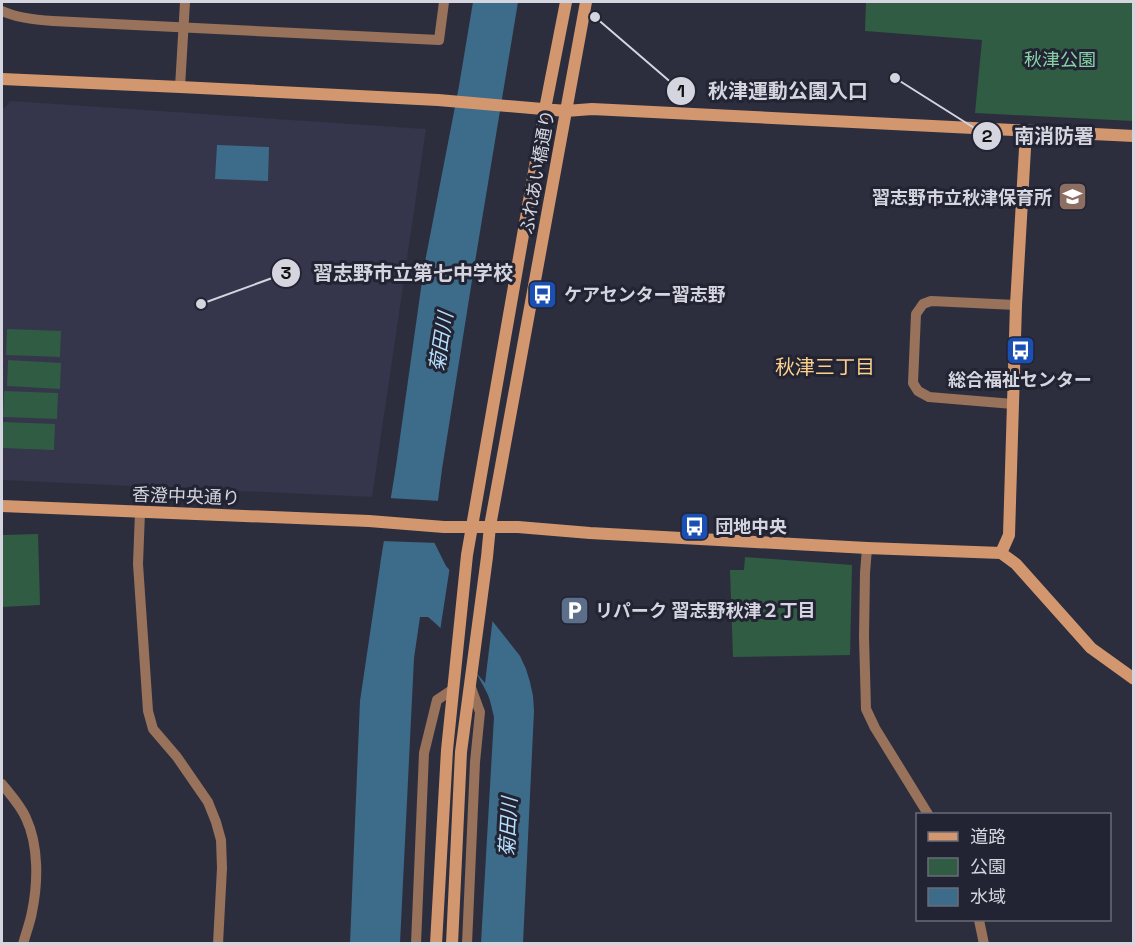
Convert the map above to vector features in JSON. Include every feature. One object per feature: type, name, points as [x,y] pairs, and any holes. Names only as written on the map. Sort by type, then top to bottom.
[{"type":"street","points":[[180,87],[184,2]]},
{"type":"street","points":[[2,11],[9,15],[35,20],[439,40],[444,2]]},
{"type":"street","name":"ふれあい橋通り","points":[[436,944],[447,750],[467,555],[545,109],[566,2]]},
{"type":"street","name":"ふれあい橋通り","points":[[452,944],[460,752],[488,556],[490,526],[586,2]]},
{"type":"street","points":[[2,80],[438,100],[566,111],[592,109],[1134,136]]},
{"type":"street","points":[[1026,131],[1016,305],[1009,536],[1001,553],[1016,564],[1091,648],[1134,679]]},
{"type":"street","points":[[1013,404],[928,397],[918,392],[913,383],[916,314],[923,304],[931,302],[1016,305]]},
{"type":"street","name":"香澄中央通り","points":[[2,506],[369,521],[447,527],[490,526],[867,548],[1001,553]]},
{"type":"street","points":[[140,512],[138,564],[148,711],[153,729],[177,757],[208,802],[216,822],[221,840],[222,868],[218,944]]},
{"type":"street","points":[[867,548],[864,638],[866,710],[927,813]]},
{"type":"street","points":[[467,944],[475,762],[480,712],[470,685]]},
{"type":"street","points":[[416,944],[424,753],[437,700],[452,690]]},
{"type":"street","points":[[2,784],[26,816],[32,832],[35,854],[32,915],[23,944]]},
{"type":"street","points":[[978,921],[984,944]]},
{"type":"shaded area","points":[[11,101],[426,129],[372,497],[2,480],[2,110]]},
{"type":"green space","name":"秋津公園","points":[[866,2],[1133,2],[1133,121],[975,113],[982,40],[865,31]]},
{"type":"green space","points":[[7,329],[61,331],[60,357],[6,355]]},
{"type":"green space","points":[[8,360],[61,363],[60,389],[7,386]]},
{"type":"green space","points":[[4,391],[58,393],[57,419],[3,417]]},
{"type":"green space","points":[[2,422],[55,424],[54,450],[2,448]]},
{"type":"green space","points":[[38,534],[40,605],[2,607],[2,535]]},
{"type":"green space","points":[[745,557],[852,565],[850,655],[733,657],[730,570],[744,570]]},
{"type":"water","name":"菊田川","points":[[473,2],[518,2],[442,469],[433,540],[446,566],[520,656],[530,682],[534,711],[523,943],[481,943],[494,717],[490,700],[477,675],[453,642],[428,617],[420,617],[414,658],[400,943],[350,944],[360,701],[424,267]]},
{"type":"water","points":[[217,145],[269,147],[268,181],[215,179]]},
{"type":"pier","points":[[388,498],[441,501],[436,540],[438,543],[381,541]]},
{"type":"pier","points":[[450,566],[493,617],[485,683],[440,631]]},
{"type":"place","name":"秋津運動公園入口","points":[[595,17]]},
{"type":"place","name":"南消防署","points":[[895,78]]},
{"type":"place","name":"習志野市立秋津保育所","points":[[1073,197]]},
{"type":"place","name":"ケアセンター習志野","points":[[543,294]]},
{"type":"place","name":"習志野市立第七中学校","points":[[201,304]]},
{"type":"place","name":"総合福祉センター","points":[[1020,350]]},
{"type":"place","name":"団地中央","points":[[694,526]]},
{"type":"place","name":"リパーク 習志野秋津２丁目","points":[[574,610]]},
{"type":"district","name":"秋津三丁目","points":[[825,367]]}]
